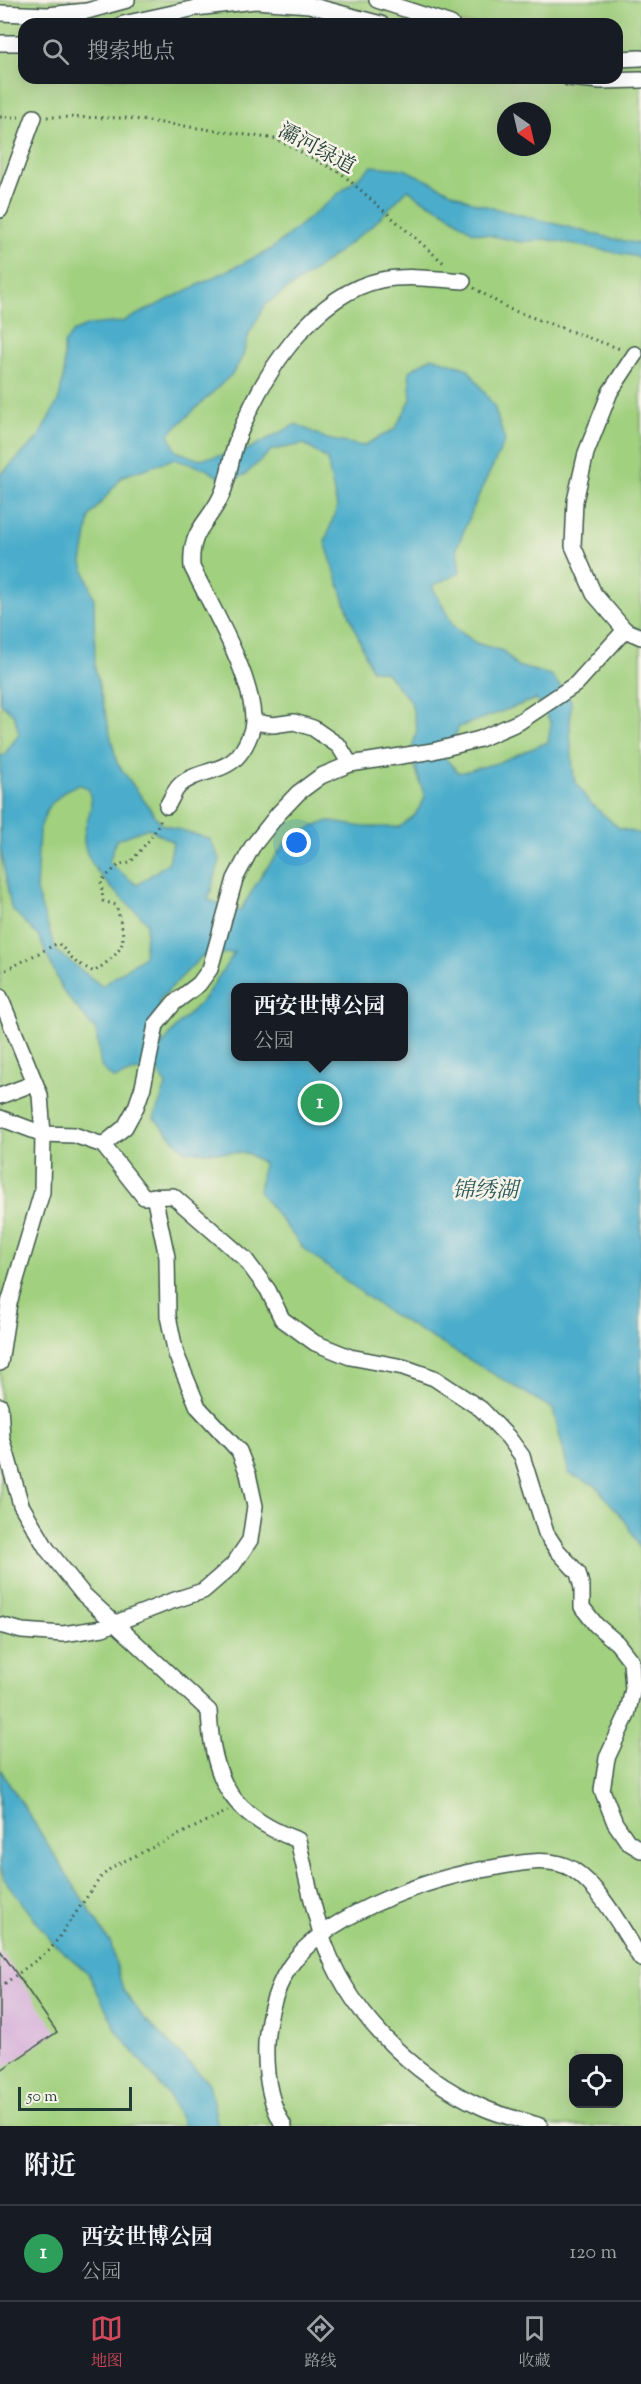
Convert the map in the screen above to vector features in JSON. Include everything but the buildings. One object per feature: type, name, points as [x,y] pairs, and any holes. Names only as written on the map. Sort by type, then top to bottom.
[{"type":"street","points":[[0,13],[48,15],[87,11],[127,0]]},
{"type":"street","points":[[377,0],[432,18]]},
{"type":"street","points":[[152,18],[255,1],[309,5],[358,18]]},
{"type":"street","points":[[0,43],[18,43]]},
{"type":"street","points":[[623,59],[641,58]]},
{"type":"street","points":[[623,80],[641,80]]},
{"type":"street","points":[[0,210],[34,117]]},
{"type":"street","points":[[167,806],[179,786],[224,767],[237,757],[248,741],[254,722],[248,685],[192,567],[191,552],[194,538],[217,505],[224,490],[239,434],[254,401],[301,331],[348,291],[381,280],[409,278],[463,280]]},
{"type":"street","points":[[634,354],[610,392],[586,453],[575,501],[573,546],[594,594],[625,630],[641,638]]},
{"type":"street","points":[[103,1145],[125,1127],[136,1107],[143,1087],[156,1025],[174,1003],[199,984],[210,969],[235,879],[252,847],[298,793],[321,776],[350,764],[433,752],[480,739],[519,722],[576,684],[625,630]]},
{"type":"street","points":[[254,722],[273,725],[294,722],[313,728],[339,746],[350,764]]},
{"type":"street","points":[[0,997],[40,1095],[44,1134],[42,1192],[9,1303],[0,1363]]},
{"type":"street","points":[[0,1096],[35,1083]]},
{"type":"street","points":[[0,1118],[44,1134],[74,1135],[103,1145],[144,1197],[173,1196],[245,1259],[268,1290],[282,1319],[315,1343],[350,1357],[402,1366],[434,1378],[481,1409],[508,1437],[522,1456],[546,1533],[557,1550],[578,1573],[582,1588],[582,1607],[631,1661],[633,1689],[629,1707],[607,1758],[602,1790],[615,1823],[628,1842],[641,1850]]},
{"type":"street","points":[[0,1625],[22,1631],[63,1634],[103,1628],[203,1591],[233,1565],[250,1540],[255,1506],[248,1474],[239,1451],[198,1407],[176,1354],[168,1316],[167,1257],[154,1196]]},
{"type":"street","points":[[0,1406],[2,1438],[21,1504],[47,1550],[82,1593],[117,1623],[209,1711],[215,1761],[224,1783],[238,1806],[260,1824],[298,1840],[321,1935],[338,1971],[364,2015],[400,2055],[442,2085],[485,2108],[540,2126]]},
{"type":"street","points":[[284,2126],[269,2094],[266,2058],[268,2022],[279,1986],[296,1958],[321,1935],[385,1898],[466,1872],[521,1863],[553,1862],[571,1869],[588,1882],[641,1959]]},
{"type":"path","name":"灞河绿道","points":[[0,117],[127,117],[276,139],[341,173],[463,280],[509,309],[634,354]]},
{"type":"path","points":[[0,971],[58,943],[76,962],[94,972],[117,955],[125,937],[116,905],[103,901],[101,881],[120,864],[130,862],[153,835],[167,806]]},
{"type":"path","points":[[0,1987],[50,1950],[99,1878],[112,1867],[238,1806]]},
{"type":"green space","points":[[0,0],[641,0],[641,2126],[0,2126]]},
{"type":"water","name":"锦绣湖","points":[[372,166],[404,169],[474,203],[641,244],[641,260],[638,257],[545,239],[521,242],[473,232],[408,189],[373,225],[314,271],[266,304],[249,334],[243,356],[233,373],[169,434],[176,451],[197,459],[241,453],[296,424],[327,439],[363,446],[395,429],[411,399],[409,371],[432,357],[468,369],[494,406],[505,441],[457,547],[460,573],[432,586],[454,627],[476,643],[503,651],[517,666],[551,675],[571,700],[570,732],[574,779],[588,801],[619,828],[641,834],[641,1550],[626,1522],[595,1485],[569,1474],[553,1409],[386,1311],[304,1249],[259,1192],[263,1163],[247,1153],[185,1151],[154,1118],[166,1086],[157,1069],[131,1072],[114,1079],[101,1067],[96,1031],[63,991],[39,937],[11,908],[0,847],[0,756],[4,755],[19,734],[14,715],[0,702],[0,475],[38,438],[59,399],[64,373],[64,344],[74,331],[89,325],[122,322],[270,250]],"holes":[[[304,444],[327,459],[337,507],[325,542],[348,611],[371,669],[385,672],[411,702],[417,729],[411,753],[425,798],[415,815],[400,827],[362,827],[328,821],[291,836],[263,873],[240,911],[208,900],[220,860],[210,839],[161,824],[117,763],[95,668],[94,598],[82,563],[90,516],[123,476],[174,459],[206,469],[228,483],[246,474],[272,450]],[[536,699],[551,723],[548,742],[497,763],[459,773],[445,758],[459,727]],[[78,784],[88,788],[90,796],[91,809],[84,838],[91,861],[118,895],[147,922],[144,956],[102,986],[56,951],[36,891],[39,831],[48,807],[66,790]],[[148,828],[173,842],[169,862],[137,885],[109,863],[116,840]],[[235,952],[203,1000],[176,1027],[162,1046],[159,1000],[201,957]]]},
{"type":"water","points":[[0,1769],[111,1944],[123,1990],[143,2017],[209,2083],[218,2126],[184,2126],[169,2096],[117,2031],[88,1973],[53,1943],[4,1879],[0,1865]]},
{"type":"place","name":"西安世博公园","points":[[320,1103]]}]
